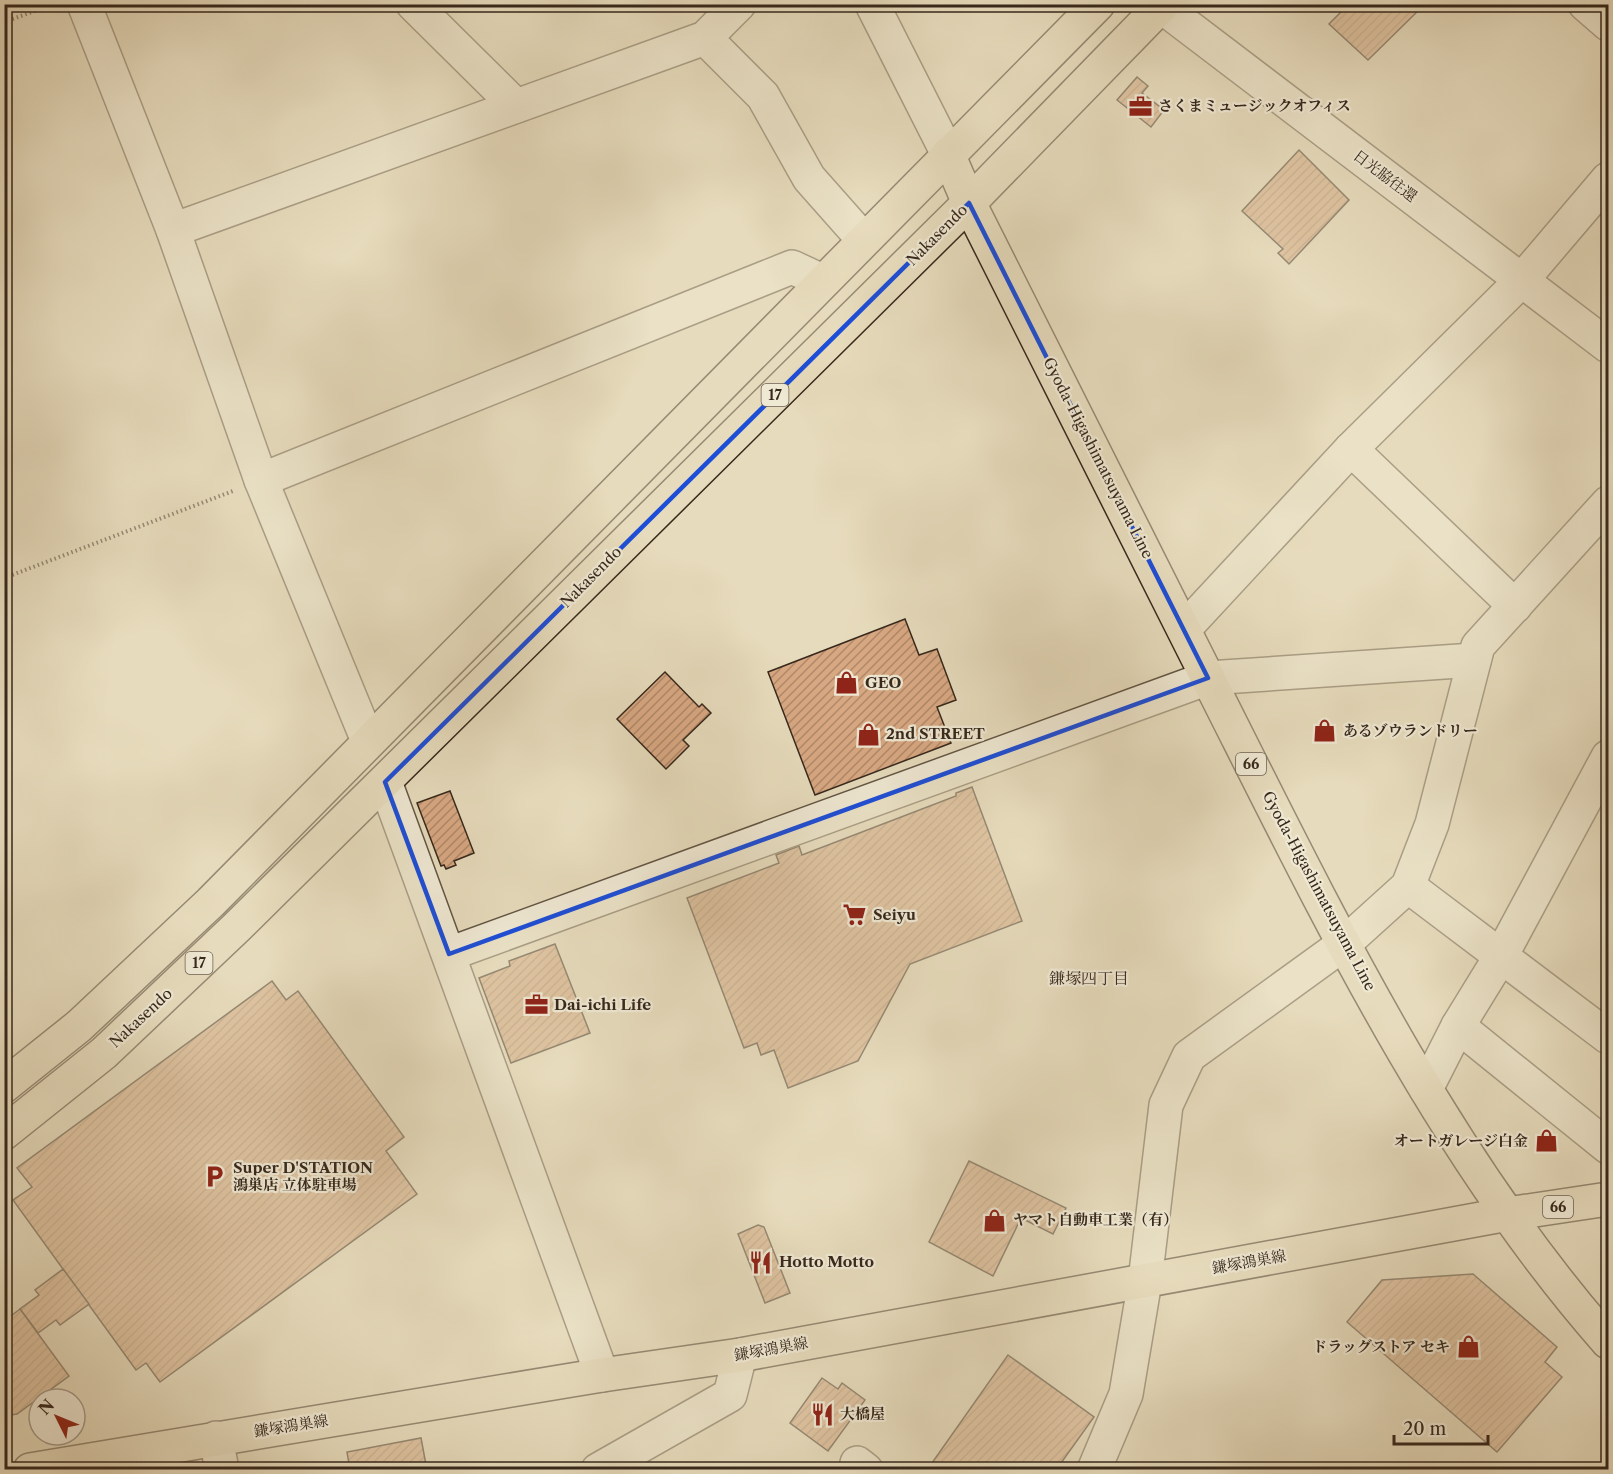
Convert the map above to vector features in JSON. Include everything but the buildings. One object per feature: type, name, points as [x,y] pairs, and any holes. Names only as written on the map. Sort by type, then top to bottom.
[{"type":"main road","name":"17","points":[[4,1086],[79,1026],[211,902],[863,239],[1098,4]]},
{"type":"main road","name":"Nakasendo","points":[[4,1133],[104,1053],[385,782],[969,202],[1162,5]]},
{"type":"main road","name":"Gyoda-Higashimatsuyama Line","points":[[948,154],[969,202],[1280,821],[1426,1089],[1508,1214],[1576,1305],[1608,1342]]},
{"type":"main road","name":"66","points":[[1508,1214],[1608,1199]]},
{"type":"main road","name":"鎌塚鴻巣線","points":[[30,1470],[219,1454],[602,1375],[740,1355],[1508,1214]]},
{"type":"street","points":[[84,4],[173,230],[261,480],[368,741]]},
{"type":"street","points":[[413,4],[516,106]]},
{"type":"street","points":[[173,230],[705,38],[739,4]]},
{"type":"street","points":[[872,4],[948,154]]},
{"type":"street","points":[[1585,4],[1608,24]]},
{"type":"street","name":"日光脇往還","points":[[1162,5],[1608,346]]},
{"type":"street","points":[[705,38],[763,96],[809,178],[863,239]]},
{"type":"street","points":[[1184,629],[1351,449],[1522,280],[1608,179]]},
{"type":"street","points":[[261,480],[792,267],[822,281]]},
{"type":"street","points":[[1351,449],[1515,606]]},
{"type":"street","points":[[1094,1470],[1126,1394],[1145,1281],[1166,1105],[1190,1056],[1345,943],[1408,886],[1432,824],[1478,646],[1608,503]]},
{"type":"street","points":[[449,954],[1208,678],[1474,660]]},
{"type":"street","points":[[1426,1089],[1458,1026],[1501,956],[1608,757]]},
{"type":"street","points":[[385,782],[602,1375]]},
{"type":"street","points":[[1408,886],[1608,1037]]},
{"type":"street","points":[[1458,1026],[1608,1147]]},
{"type":"street","points":[[598,1470],[730,1395],[740,1355]]},
{"type":"path","points":[[4,22],[53,4]]},
{"type":"path","points":[[4,578],[261,480]]},
{"type":"highlighted area","points":[[969,203],[1208,678],[449,954],[385,782]]},
{"type":"place","name":"さくまミュージックオフィス","points":[[1140,106]]},
{"type":"place","name":"GEO","points":[[847,683]]},
{"type":"place","name":"あるゾウランドリー","points":[[1325,731]]},
{"type":"place","name":"2nd STREET","points":[[868,734]]},
{"type":"place","name":"Seiyu","points":[[855,915]]},
{"type":"place","name":"Dai-ichi Life","points":[[536,1005]]},
{"type":"place","name":"オートガレージ白金","points":[[1546,1141]]},
{"type":"place","name":"Super D'STATION 鴻巣店 立体駐車場","points":[[215,1177]]},
{"type":"place","name":"ヤマト自動車工業（有）","points":[[995,1220]]},
{"type":"place","name":"Hotto Motto","points":[[761,1262]]},
{"type":"place","name":"ドラッグストア セキ","points":[[1468,1347]]},
{"type":"place","name":"大橋屋","points":[[822,1414]]},
{"type":"district","name":"鎌塚四丁目","points":[[1089,978]]}]
